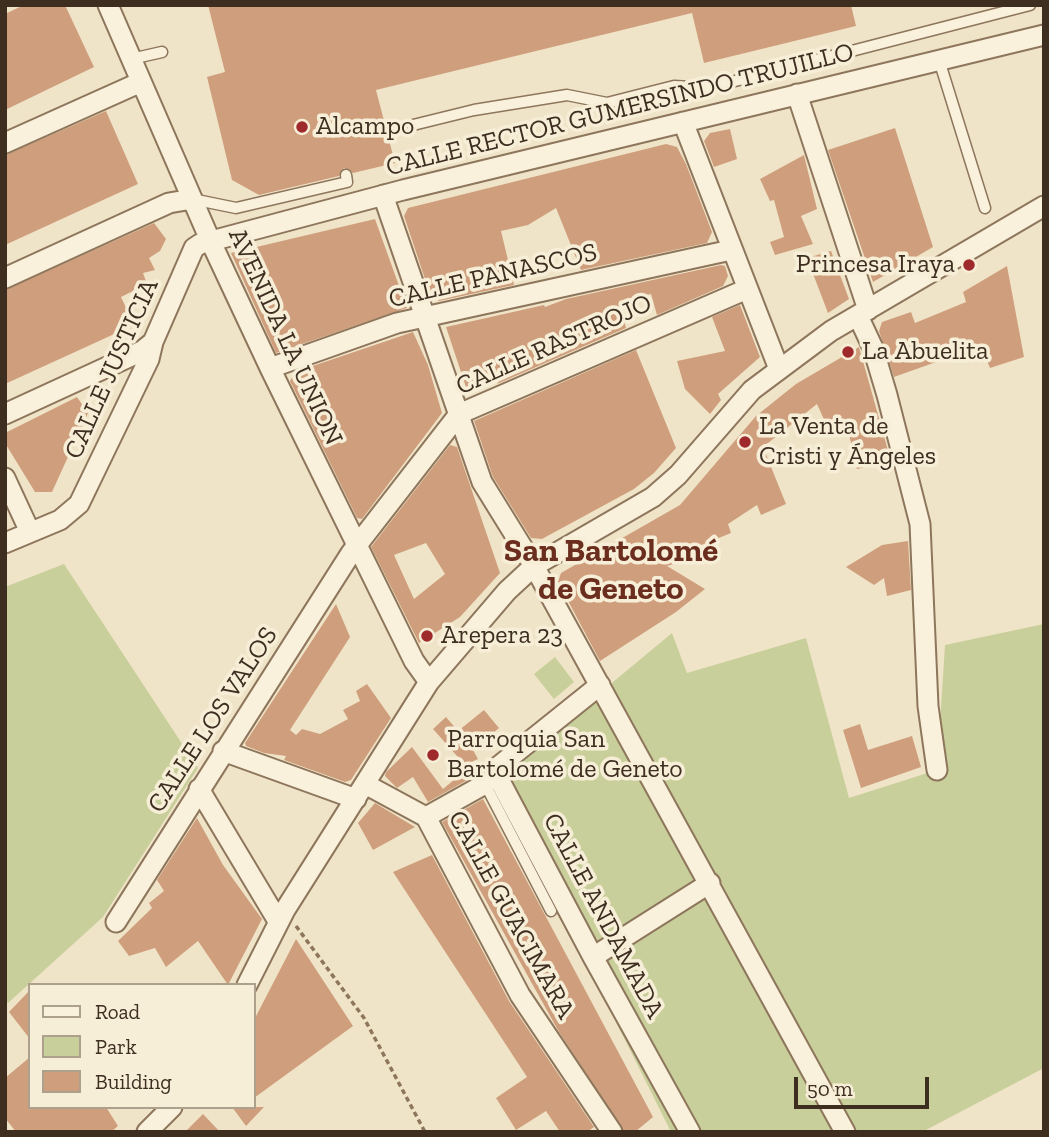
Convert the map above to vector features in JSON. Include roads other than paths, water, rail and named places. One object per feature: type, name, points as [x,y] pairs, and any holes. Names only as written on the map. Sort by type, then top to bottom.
[{"type":"street","name":"AVENIDA LA UNION","points":[[108,5],[192,201],[202,244],[219,261],[356,548],[368,564],[414,662],[429,682]]},
{"type":"street","name":"CALLE RECTOR GUMERSINDO TRUJILLO","points":[[202,244],[383,195],[1044,35]]},
{"type":"street","points":[[5,143],[141,82]]},
{"type":"street","points":[[797,94],[887,395],[920,524],[928,706],[937,770]]},
{"type":"street","points":[[683,122],[779,369]]},
{"type":"street","points":[[383,195],[481,482],[534,566],[845,1132]]},
{"type":"street","points":[[5,278],[169,203],[192,201]]},
{"type":"street","points":[[248,983],[282,916],[429,682],[507,591],[534,566],[653,497],[678,475],[752,390],[779,369],[863,313],[1044,206]]},
{"type":"street","name":"CALLE JUSTICIA","points":[[30,532],[60,520],[79,504],[127,407],[187,269],[202,244]]},
{"type":"street","name":"CALLE PANASCOS","points":[[270,368],[397,323],[731,250]]},
{"type":"street","points":[[187,269],[198,259],[219,261]]},
{"type":"street","name":"CALLE RASTROJO","points":[[356,548],[459,414],[747,289]]},
{"type":"street","points":[[5,414],[142,351],[153,342]]},
{"type":"street","points":[[110,366],[125,384],[127,407]]},
{"type":"street","points":[[5,478],[23,511],[30,532],[5,543]]},
{"type":"street","name":"CALLE LOS VALOS","points":[[116,922],[223,751],[356,548]]},
{"type":"street","name":"CALLE ANDAMADA","points":[[600,685],[494,769],[593,957],[690,1132]]},
{"type":"street","name":"CALLE GUACIMARA","points":[[223,751],[360,792],[426,817],[520,995],[612,1132]]},
{"type":"street","points":[[426,817],[485,784]]},
{"type":"street","points":[[199,789],[282,916]]},
{"type":"street","points":[[593,957],[710,883]]},
{"type":"street","points":[[147,1132],[170,1109]]},
{"type":"lane","points":[[413,125],[474,110],[567,95],[607,103],[674,86],[708,88],[1030,5]]},
{"type":"lane","points":[[131,60],[162,52]]},
{"type":"lane","points":[[939,60],[985,208]]},
{"type":"lane","points":[[192,201],[236,208],[347,182],[346,175]]},
{"type":"lane","points":[[485,784],[551,911]]},
{"type":"place","name":"Alcampo","points":[[302,127]]},
{"type":"place","name":"Princesa Iraya","points":[[969,265]]},
{"type":"place","name":"La Abuelita","points":[[848,352]]},
{"type":"place","name":"La Venta de Cristi y Ángeles","points":[[745,442]]},
{"type":"place","name":"Arepera 23","points":[[427,636]]},
{"type":"place","name":"Parroquia San Bartolomé de Geneto","points":[[433,755]]},
{"type":"district","name":"San Bartolomé de Geneto","points":[[611,571]]}]
